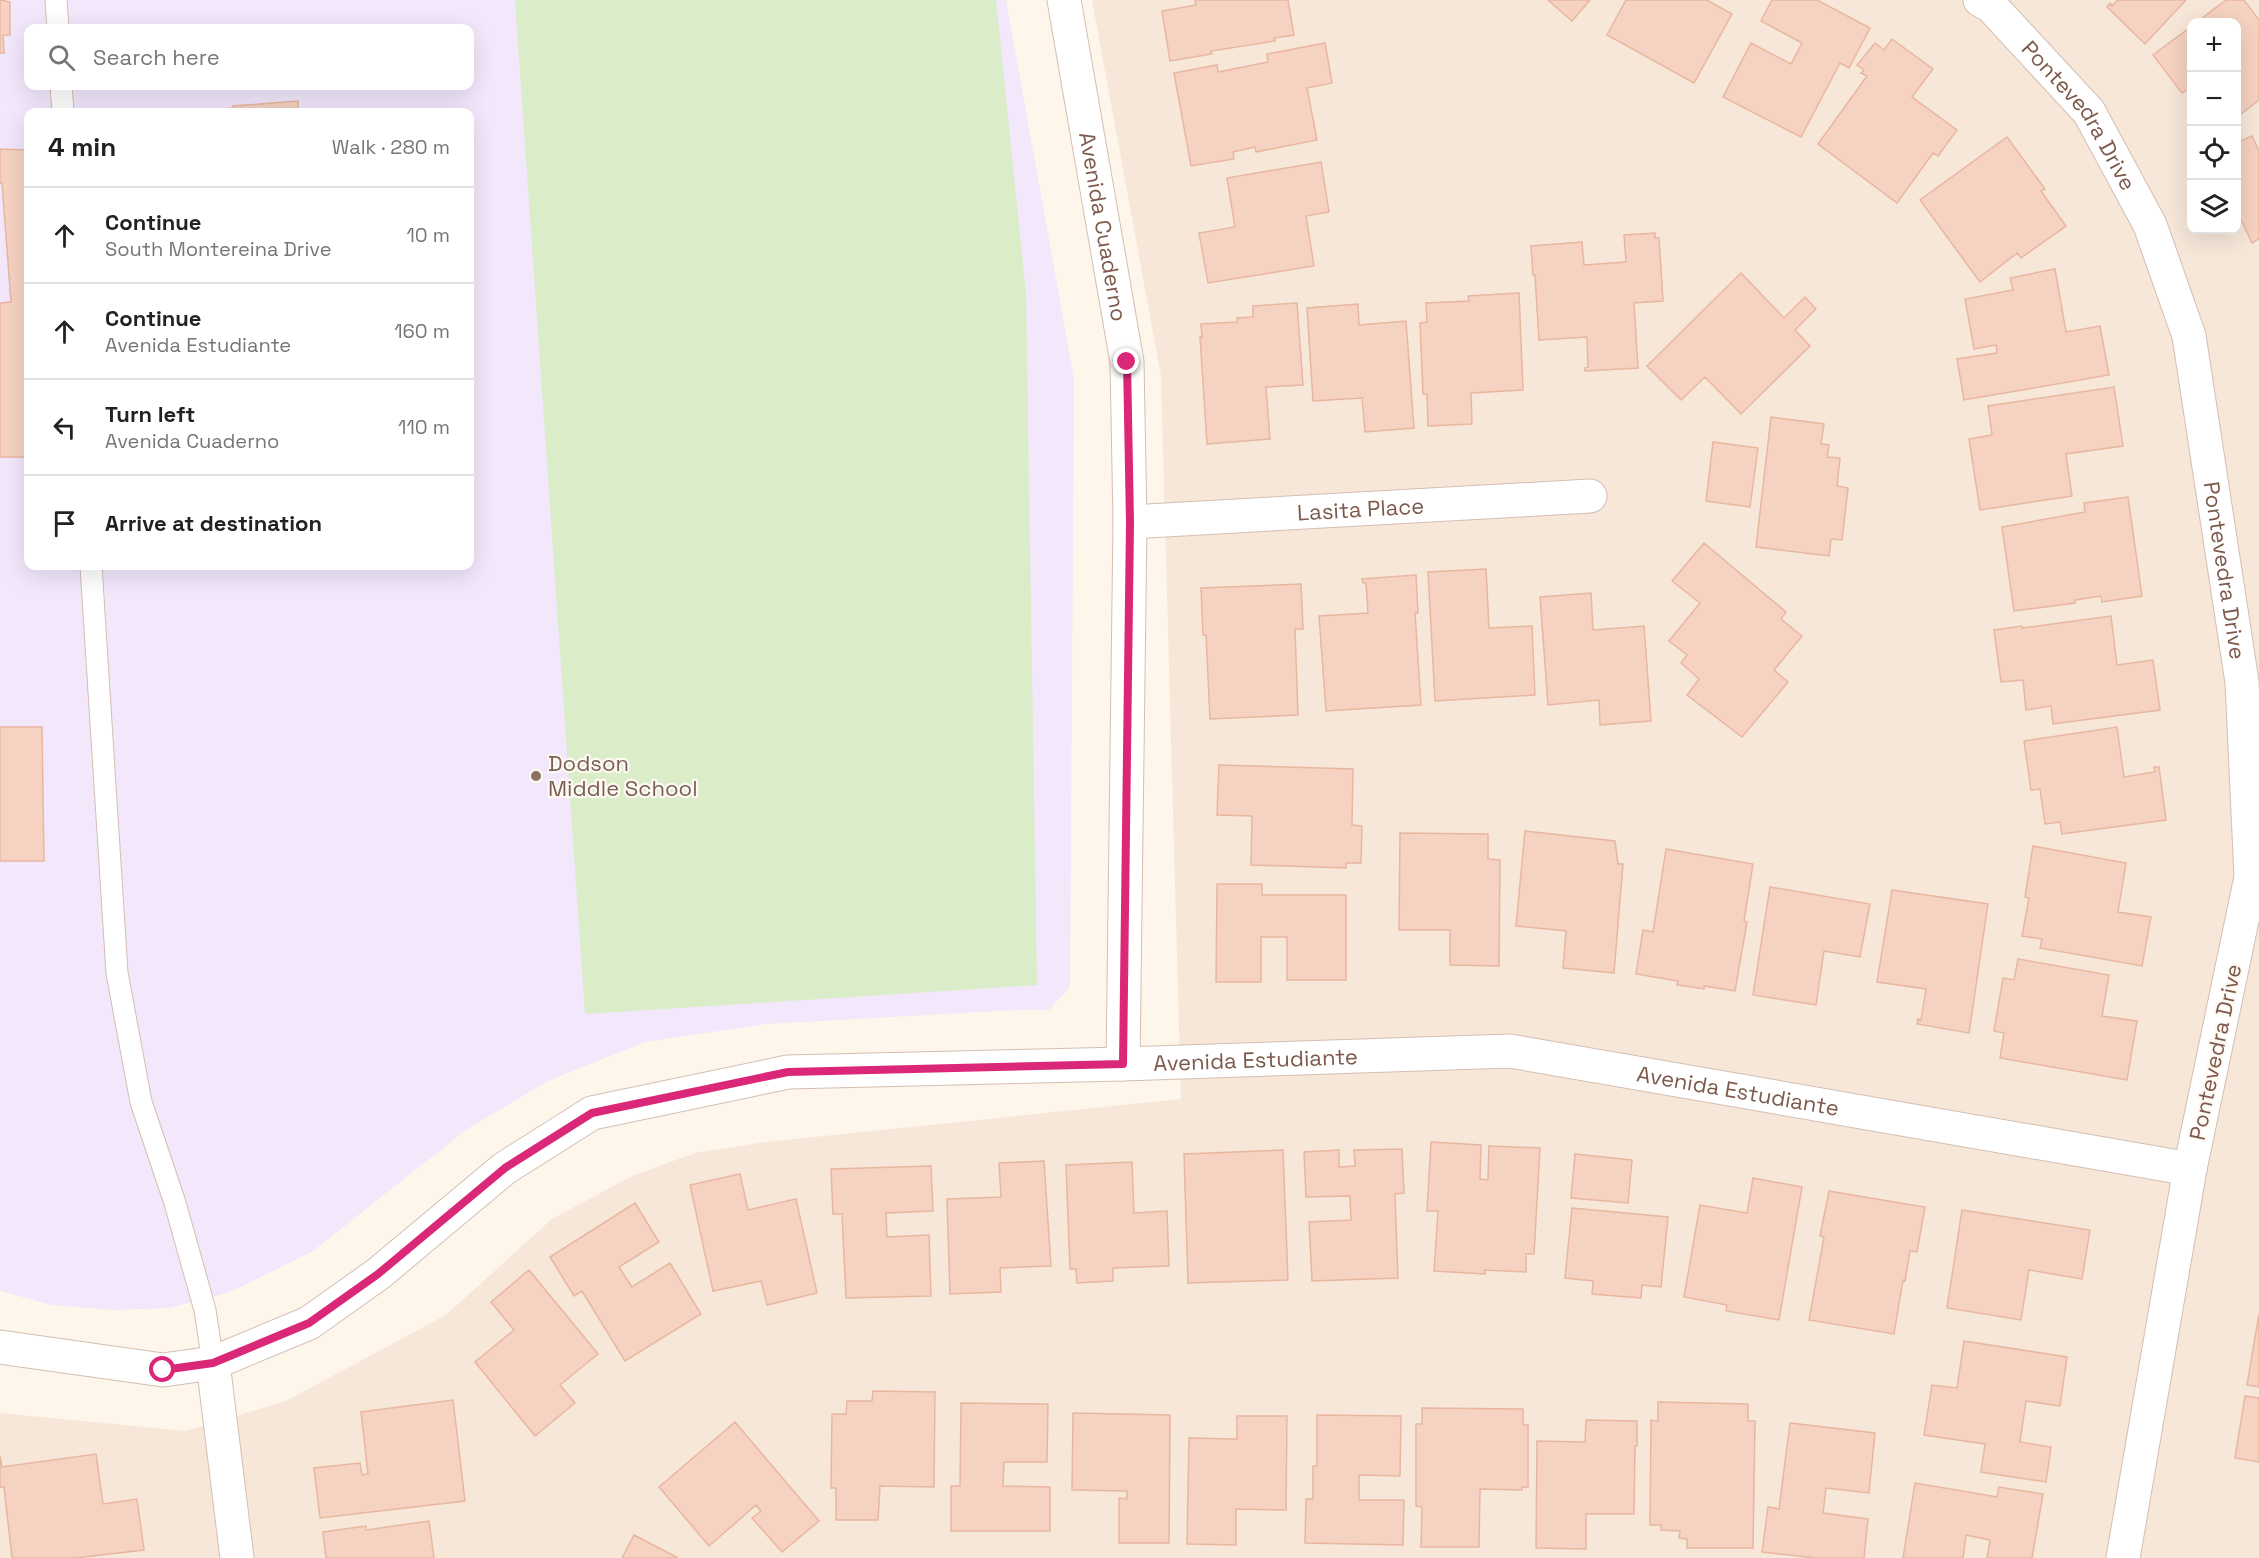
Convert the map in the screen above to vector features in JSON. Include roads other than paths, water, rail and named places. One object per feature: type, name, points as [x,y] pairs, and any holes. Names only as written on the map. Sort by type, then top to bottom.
[{"type":"street","name":"Avenida Cuaderno","points":[[1064,0],[1127,362],[1130,522],[1123,1064]]},
{"type":"street","name":"Pontevedra Drive","points":[[1980,0],[1991,6],[2089,112],[2150,225],[2189,336],[2242,682],[2251,877],[2190,1170],[2123,1558]]},
{"type":"street","name":"Lasita Place","points":[[1130,522],[1590,496]]},
{"type":"street","name":"Avenida Estudiante","points":[[0,1347],[163,1370],[213,1363],[309,1323],[378,1274],[505,1168],[592,1113],[788,1072],[1510,1052],[2190,1170]]},
{"type":"street","points":[[213,1363],[237,1558]]},
{"type":"lane","points":[[56,0],[58,24]]},
{"type":"lane","points":[[61,90],[63,108]]},
{"type":"lane","points":[[91,570],[117,973],[141,1102],[175,1203],[204,1310],[213,1363]]},
{"type":"place","name":"Dodson Middle School","points":[[536,776]]}]
